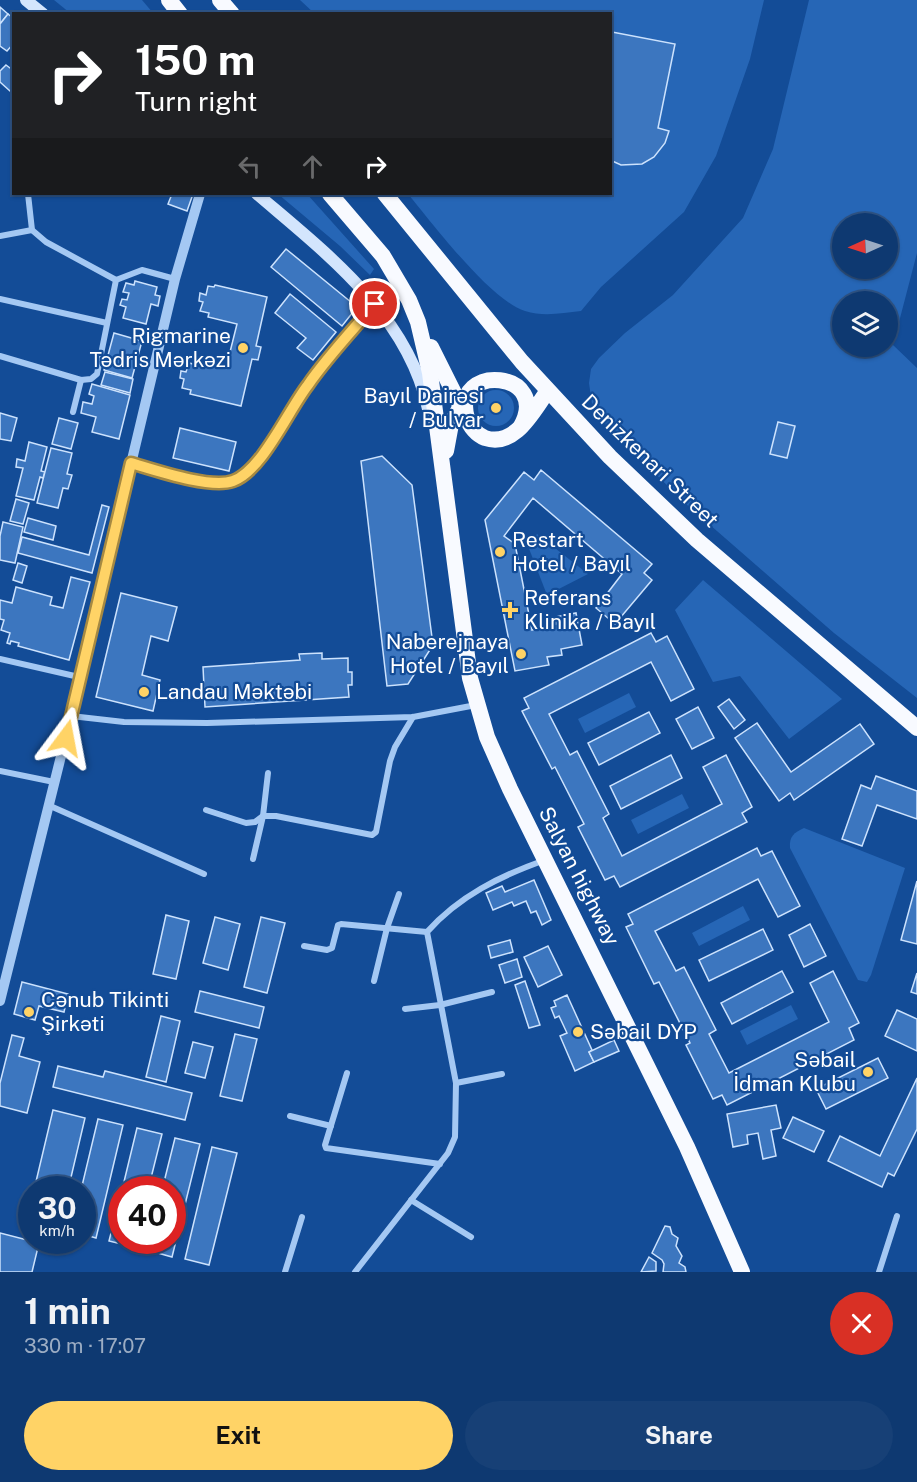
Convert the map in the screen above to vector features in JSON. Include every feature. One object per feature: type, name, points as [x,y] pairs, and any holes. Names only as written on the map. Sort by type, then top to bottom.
[{"type":"highway","points":[[169,0],[178,12]]},
{"type":"highway","points":[[220,0],[230,12]]},
{"type":"highway","points":[[331,195],[383,256],[405,292],[474,431],[489,439],[506,438],[520,428],[547,392]]},
{"type":"highway","name":"Denizkenari Street","points":[[386,195],[547,392],[610,458],[697,540],[917,728]]},
{"type":"highway","points":[[418,322],[430,373],[444,479]]},
{"type":"highway","points":[[444,479],[448,435],[454,415],[477,386],[522,362]]},
{"type":"highway","points":[[469,424],[465,410],[468,397],[477,386],[491,379],[500,379],[517,387],[522,394],[526,412],[520,428]]},
{"type":"highway","name":"Salyan highway","points":[[444,479],[470,678],[487,737],[496,760],[687,1147],[742,1272]]},
{"type":"main road","points":[[26,0],[41,12]]},
{"type":"main road","points":[[258,195],[309,238],[375,304],[409,356],[418,375],[427,402],[444,479]]},
{"type":"street","points":[[28,195],[32,230],[46,243],[116,280],[142,270],[175,279]]},
{"type":"street","points":[[0,1001],[71,716],[175,279],[200,195]]},
{"type":"street","points":[[0,236],[32,230]]},
{"type":"street","points":[[0,356],[81,380],[91,379],[97,374],[116,280]]},
{"type":"street","points":[[0,299],[107,323]]},
{"type":"street","points":[[131,463],[205,482],[234,481],[247,473],[273,440],[308,383],[375,304]]},
{"type":"street","points":[[73,412],[81,380]]},
{"type":"street","points":[[0,659],[79,677]]},
{"type":"street","points":[[71,716],[100,721],[154,724],[413,717],[476,705]]},
{"type":"street","points":[[206,810],[246,823],[255,822],[263,816],[276,816],[372,836],[376,832],[390,760],[413,717]]},
{"type":"street","points":[[0,771],[54,782]]},
{"type":"street","points":[[253,859],[263,816],[268,773]]},
{"type":"street","points":[[48,805],[204,874]]},
{"type":"street","points":[[427,932],[437,921],[484,885],[545,860]]},
{"type":"street","points":[[374,981],[387,928],[399,894]]},
{"type":"street","points":[[304,946],[327,950],[332,948],[338,925],[341,924],[427,932]]},
{"type":"street","points":[[355,1272],[440,1164],[456,1137],[456,1083],[427,932]]},
{"type":"street","points":[[405,1010],[440,1005],[492,992]]},
{"type":"street","points":[[347,1073],[325,1145],[326,1149],[440,1164]]},
{"type":"street","points":[[456,1083],[502,1074]]},
{"type":"street","points":[[290,1116],[331,1126]]},
{"type":"street","points":[[411,1200],[471,1237]]},
{"type":"street","points":[[879,1272],[897,1216]]},
{"type":"street","points":[[285,1272],[302,1217]]},
{"type":"shaded area","points":[[54,0],[142,0],[152,12],[69,12]]},
{"type":"shaded area","points":[[300,0],[764,0],[750,59],[716,156],[684,212],[601,287],[581,311],[546,314],[525,311],[495,292],[463,260],[409,195],[612,195],[612,12],[313,12]]},
{"type":"shaded area","points":[[809,0],[917,0],[917,253],[898,326],[898,291],[832,291],[832,357],[898,357],[898,350],[917,368],[917,698],[834,633],[686,504],[600,419],[592,404],[589,383],[591,369],[599,358],[625,333],[673,295],[743,218],[773,149]]},
{"type":"shaded area","points":[[279,195],[308,195],[374,269],[370,275],[340,246]]},
{"type":"shaded area","points":[[496,390],[509,395],[514,408],[509,421],[496,426],[483,421],[478,408],[483,395]]},
{"type":"shaded area","points":[[537,534],[588,574],[547,595],[528,546]]},
{"type":"shaded area","points":[[703,580],[842,699],[789,739],[740,676],[713,682],[675,610]]},
{"type":"shaded area","points":[[629,693],[636,707],[585,733],[578,719]]},
{"type":"shaded area","points":[[682,794],[689,808],[638,834],[631,820]]},
{"type":"shaded area","points":[[804,828],[905,868],[867,982],[858,980],[790,848],[793,835]]},
{"type":"shaded area","points":[[743,906],[750,920],[699,946],[692,933]]},
{"type":"shaded area","points":[[791,1005],[798,1019],[747,1045],[740,1031]]},
{"type":"building","points":[[0,7],[8,14],[0,24]]},
{"type":"building","points":[[8,14],[12,17],[12,45],[7,51],[0,46],[0,24]]},
{"type":"building","points":[[612,32],[675,44],[658,128],[669,131],[665,143],[654,157],[642,164],[621,165],[612,161]]},
{"type":"building","points":[[6,65],[12,70],[12,89],[10,91],[0,82],[0,71]]},
{"type":"building","points":[[172,195],[193,195],[187,211],[168,204]]},
{"type":"building","points":[[286,249],[357,307],[342,326],[271,267]]},
{"type":"building","points":[[135,281],[157,287],[155,295],[160,296],[158,306],[151,304],[146,324],[123,318],[126,307],[120,305],[122,299],[127,300],[129,293],[123,292],[126,283],[134,285]]},
{"type":"building","points":[[215,285],[267,297],[256,346],[261,347],[258,360],[252,359],[241,406],[190,394],[191,390],[182,388],[184,379],[180,378],[181,371],[186,372],[189,363],[197,365],[198,361],[226,368],[237,324],[208,317],[209,313],[200,311],[203,302],[199,301],[200,293],[206,295],[208,286],[214,287]]},
{"type":"building","points":[[290,294],[336,332],[313,360],[297,348],[306,338],[275,313]]},
{"type":"building","points":[[114,333],[142,341],[132,378],[104,370]]},
{"type":"building","points":[[105,372],[133,379],[130,393],[101,385]]},
{"type":"building","points":[[92,384],[130,395],[119,439],[92,432],[96,417],[81,413],[83,402],[92,404],[94,396],[89,394]]},
{"type":"building","points":[[0,413],[17,418],[11,441],[0,439]]},
{"type":"building","points":[[59,418],[78,423],[71,449],[52,444]]},
{"type":"building","points":[[778,422],[795,426],[787,458],[770,454]]},
{"type":"building","points":[[180,428],[236,442],[229,471],[173,458]]},
{"type":"building","points":[[29,442],[47,447],[41,471],[45,472],[43,478],[40,477],[34,500],[16,496],[23,468],[16,467],[17,459],[25,461]]},
{"type":"building","points":[[51,448],[72,453],[67,474],[72,475],[68,489],[63,488],[58,508],[37,503]]},
{"type":"building","points":[[382,456],[412,485],[433,645],[408,684],[387,686],[361,461]]},
{"type":"building","points":[[541,470],[652,564],[644,573],[652,580],[615,624],[596,608],[622,574],[533,498],[504,536],[515,544],[532,630],[556,624],[555,617],[576,613],[582,645],[561,649],[562,655],[547,657],[549,665],[515,671],[485,520],[524,472],[534,480]]},
{"type":"building","points":[[16,499],[29,503],[23,524],[10,521]]},
{"type":"building","points":[[102,505],[109,507],[92,573],[18,553],[22,537],[89,555]]},
{"type":"building","points":[[28,518],[56,526],[53,540],[24,532]]},
{"type":"building","points":[[3,522],[23,527],[15,563],[0,560],[0,536]]},
{"type":"building","points":[[18,563],[27,566],[22,583],[13,580]]},
{"type":"building","points":[[71,577],[90,582],[69,660],[18,646],[19,643],[11,641],[10,644],[7,643],[10,633],[1,630],[4,620],[0,619],[0,600],[12,603],[16,587],[52,597],[50,605],[63,608]]},
{"type":"building","points":[[121,593],[177,607],[168,641],[151,636],[142,675],[160,680],[153,711],[96,697]]},
{"type":"building","points":[[651,633],[656,642],[667,636],[694,689],[671,701],[651,662],[549,714],[570,755],[577,751],[609,814],[603,818],[622,856],[722,804],[703,767],[726,755],[752,807],[742,813],[747,822],[620,887],[614,876],[605,880],[578,827],[584,824],[555,767],[552,769],[522,711],[529,708],[524,698]]},
{"type":"building","points":[[322,653],[322,659],[348,658],[348,672],[352,672],[352,685],[348,685],[349,697],[205,707],[203,667],[300,660],[299,654]]},
{"type":"building","points":[[729,699],[745,720],[734,729],[718,707]]},
{"type":"building","points":[[698,707],[714,738],[692,749],[676,719]]},
{"type":"building","points":[[649,712],[660,733],[599,765],[588,743]]},
{"type":"building","points":[[757,723],[791,772],[860,724],[874,744],[794,800],[790,793],[779,801],[735,738]]},
{"type":"building","points":[[671,755],[682,778],[621,809],[610,786]]},
{"type":"building","points":[[876,776],[917,791],[917,819],[877,805],[862,846],[842,839],[861,785],[871,789]]},
{"type":"building","points":[[757,848],[761,856],[772,851],[800,906],[778,917],[758,879],[655,931],[676,971],[684,967],[716,1030],[709,1034],[729,1073],[829,1022],[810,983],[833,971],[859,1023],[849,1028],[854,1040],[727,1105],[722,1095],[713,1099],[686,1045],[690,1043],[659,982],[654,984],[626,927],[633,924],[628,914]]},
{"type":"building","points":[[534,880],[551,920],[542,925],[536,911],[531,913],[526,901],[514,906],[512,902],[493,910],[486,893],[502,886],[505,892]]},
{"type":"building","points":[[917,881],[917,944],[901,940]]},
{"type":"building","points":[[166,915],[189,921],[176,979],[153,974]]},
{"type":"building","points":[[215,917],[240,924],[228,970],[203,963]]},
{"type":"building","points":[[261,917],[285,923],[267,993],[244,987]]},
{"type":"building","points":[[810,924],[826,956],[804,967],[789,935]]},
{"type":"building","points":[[763,929],[773,950],[709,981],[699,960]]},
{"type":"building","points":[[510,940],[513,952],[491,958],[488,946]]},
{"type":"building","points":[[548,946],[562,975],[538,987],[524,957]]},
{"type":"building","points":[[517,959],[522,977],[505,983],[499,965]]},
{"type":"building","points":[[782,971],[793,992],[732,1024],[721,1003]]},
{"type":"building","points":[[917,973],[917,994],[911,992]]},
{"type":"building","points":[[525,981],[540,1025],[529,1028],[515,985]]},
{"type":"building","points":[[22,982],[68,994],[64,1012],[39,1006],[35,1020],[14,1014]]},
{"type":"building","points":[[200,991],[264,1007],[259,1028],[195,1012]]},
{"type":"building","points":[[567,995],[592,1050],[589,1052],[594,1062],[575,1071],[560,1036],[567,1033],[559,1016],[555,1018],[551,1008],[556,1006],[554,1001]]},
{"type":"building","points":[[897,1010],[917,1019],[917,1051],[885,1036]]},
{"type":"building","points":[[161,1016],[180,1021],[166,1082],[146,1077]]},
{"type":"building","points":[[235,1034],[257,1039],[242,1101],[220,1096]]},
{"type":"building","points":[[12,1035],[24,1038],[19,1056],[40,1062],[27,1113],[0,1106],[0,1083]]},
{"type":"building","points":[[614,1040],[619,1051],[594,1062],[589,1052]]},
{"type":"building","points":[[193,1042],[213,1047],[205,1078],[185,1073]]},
{"type":"building","points":[[878,1058],[888,1078],[826,1109],[816,1089]]},
{"type":"building","points":[[58,1066],[103,1077],[105,1071],[192,1093],[185,1120],[53,1087]]},
{"type":"building","points":[[917,1078],[917,1129],[894,1176],[888,1173],[882,1187],[828,1161],[840,1136],[880,1156]]},
{"type":"building","points":[[776,1105],[781,1128],[771,1130],[776,1156],[763,1159],[758,1133],[747,1135],[748,1144],[733,1147],[727,1114]]},
{"type":"building","points":[[53,1110],[85,1118],[71,1176],[37,1176]]},
{"type":"building","points":[[793,1117],[824,1131],[814,1152],[783,1138]]},
{"type":"building","points":[[98,1119],[123,1125],[111,1176],[108,1176],[108,1188],[96,1238],[96,1176],[84,1176]]},
{"type":"building","points":[[137,1128],[162,1134],[152,1176],[125,1176]]},
{"type":"building","points":[[175,1138],[200,1144],[186,1200],[186,1176],[166,1176]]},
{"type":"building","points":[[212,1147],[237,1153],[209,1265],[185,1259]]},
{"type":"building","points":[[665,1226],[670,1227],[672,1234],[678,1238],[676,1246],[682,1256],[679,1263],[685,1267],[686,1272],[663,1272],[662,1260],[652,1253]]},
{"type":"building","points":[[0,1233],[18,1238],[18,1254],[36,1254],[32,1272],[0,1272]]},
{"type":"building","points":[[649,1257],[656,1262],[656,1271],[641,1272]]},
{"type":"place","name":"Rigmarine Tədris Mərkəzi","points":[[243,348]]},
{"type":"place","name":"Bayıl Dairəsi / Bulvar","points":[[496,408]]},
{"type":"place","name":"Restart Hotel / Bayıl","points":[[500,552]]},
{"type":"place","name":"Referans Klinika / Bayıl","points":[[510,610]]},
{"type":"place","name":"Naberejnaya Hotel / Bayıl","points":[[521,654]]},
{"type":"place","name":"Landau Məktəbi","points":[[144,692]]},
{"type":"place","name":"Cənub Tikinti Şirkəti","points":[[29,1012]]},
{"type":"place","name":"Səbail DYP","points":[[578,1032]]},
{"type":"place","name":"Səbail İdman Klubu","points":[[868,1072]]},
{"type":"route","points":[[66,738],[131,463],[205,482],[234,481],[247,473],[273,440],[308,383],[375,304]]}]
